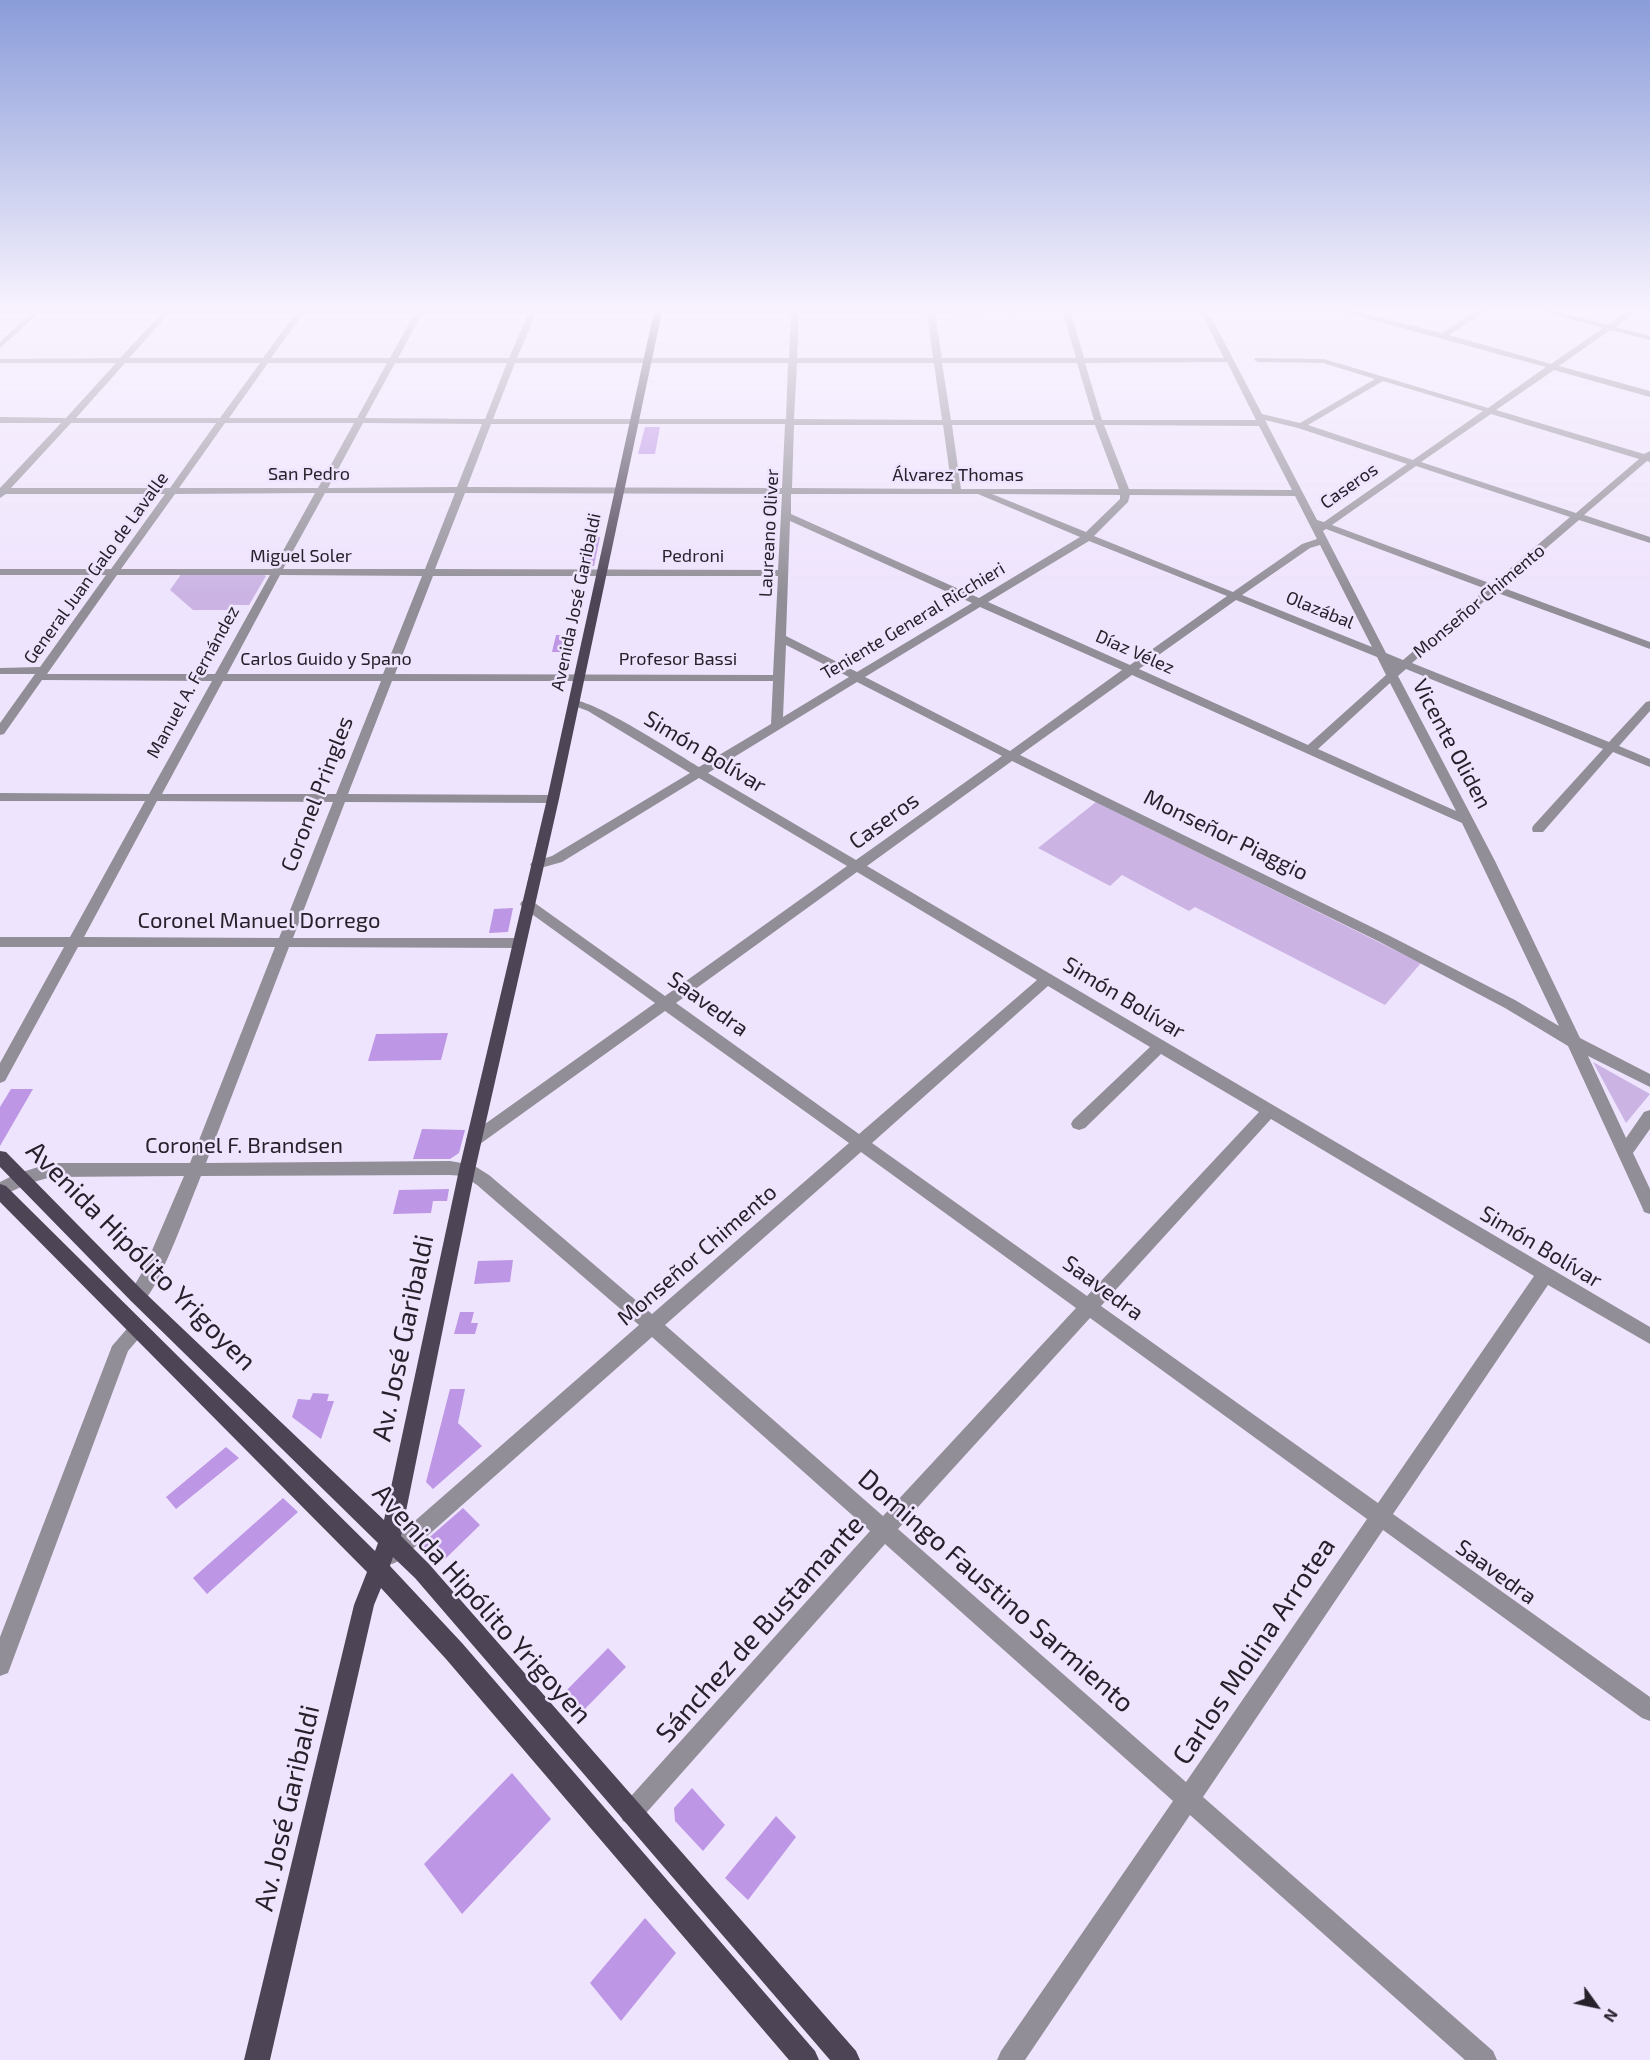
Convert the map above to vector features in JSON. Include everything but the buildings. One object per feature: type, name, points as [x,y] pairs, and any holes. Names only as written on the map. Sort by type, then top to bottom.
[{"type":"main road","name":"Avenida José Garibaldi","points":[[527,904],[553,799],[638,403]]},
{"type":"main road","name":"Av. José Garibaldi","points":[[394,1543],[467,1170],[527,904]]},
{"type":"main road","name":"Avenida Hipólito Yrigoyen","points":[[0,1157],[137,1296],[394,1543],[847,2060]]},
{"type":"main road","points":[[0,1190],[379,1570],[454,1651],[806,2060]]},
{"type":"main road","name":"Av. José Garibaldi","points":[[256,2060],[364,1605],[379,1570]]},
{"type":"street","points":[[1,492],[84,403]]},
{"type":"street","name":"General Juan Galo de Lavalle","points":[[0,731],[235,403]]},
{"type":"street","name":"Manuel A. Fernández","points":[[0,1077],[368,403]]},
{"type":"street","name":"Coronel Pringles","points":[[137,1296],[151,1273],[196,1168],[496,403]]},
{"type":"street","name":"Laureano Oliver","points":[[777,724],[779,637],[788,516],[792,403]]},
{"type":"street","points":[[944,403],[957,491]]},
{"type":"street","points":[[1093,403],[1125,492]]},
{"type":"street","points":[[1252,403],[1311,520],[1321,532],[1494,589],[1650,646]]},
{"type":"street","points":[[1301,426],[1340,403]]},
{"type":"street","points":[[1462,403],[1648,457]]},
{"type":"street","name":"Caseros","points":[[474,1140],[1306,546],[1321,532],[1414,463],[1499,403]]},
{"type":"street","points":[[0,420],[1099,423],[1260,419],[1301,426],[1650,540]]},
{"type":"street","name":"Monseñor Chimento","points":[[1310,750],[1391,676],[1648,457]]},
{"type":"street","name":"Álvarez Thomas","points":[[619,490],[1297,493]]},
{"type":"street","name":"San Pedro","points":[[1,492],[619,490]]},
{"type":"street","name":"Olazábal","points":[[976,492],[1650,763]]},
{"type":"street","name":"Teniente General Ricchieri","points":[[537,865],[557,859],[1086,538],[1125,500],[1125,492]]},
{"type":"street","name":"Díaz Vélez","points":[[788,516],[1468,821]]},
{"type":"street","name":"Vicente Oliden","points":[[1321,532],[1391,676],[1468,821],[1556,1002],[1650,1207]]},
{"type":"street","name":"Miguel Soler","points":[[0,573],[602,573]]},
{"type":"street","name":"Pedroni","points":[[602,573],[784,573]]},
{"type":"street","name":"Monseñor Piaggio","points":[[779,637],[1011,756],[1241,867],[1510,1004],[1650,1081]]},
{"type":"street","name":"Carlos Guido y Spano","points":[[0,670],[40,674],[217,678],[578,676]]},
{"type":"street","name":"Profesor Bassi","points":[[578,676],[778,678]]},
{"type":"street","name":"Simón Bolívar","points":[[573,702],[592,710],[1650,1336]]},
{"type":"street","points":[[1538,830],[1650,704]]},
{"type":"street","points":[[0,797],[553,799]]},
{"type":"street","name":"Saavedra","points":[[527,904],[667,1002],[1650,1710]]},
{"type":"street","name":"Coronel Manuel Dorrego","points":[[0,942],[518,943]]},
{"type":"street","name":"Monseñor Chimento","points":[[379,1570],[394,1543],[652,1326],[1047,978]]},
{"type":"street","points":[[1510,1004],[1536,1010],[1546,1009],[1556,1002]]},
{"type":"street","points":[[1079,1124],[1161,1045]]},
{"type":"street","name":"Sánchez de Bustamante","points":[[631,1813],[884,1530],[1270,1110]]},
{"type":"street","points":[[1624,1154],[1650,1116]]},
{"type":"street","name":"Coronel F. Brandsen","points":[[0,1190],[22,1179],[51,1170],[450,1168],[467,1170]]},
{"type":"street","name":"Domingo Faustino Sarmiento","points":[[467,1170],[483,1180],[652,1326],[1484,2060]]},
{"type":"street","name":"Carlos Molina Arrotea","points":[[1010,2060],[1545,1275]]},
{"type":"street","points":[[0,1665],[121,1346],[138,1329]]},
{"type":"shaded area","points":[[182,573],[262,574],[266,576],[249,605],[232,605],[229,610],[193,610],[170,590]]},
{"type":"shaded area","points":[[1096,802],[1421,963],[1385,1005],[1195,907],[1189,911],[1122,875],[1110,886],[1038,848]]},
{"type":"shaded area","points":[[1593,1062],[1650,1094],[1626,1123]]}]
